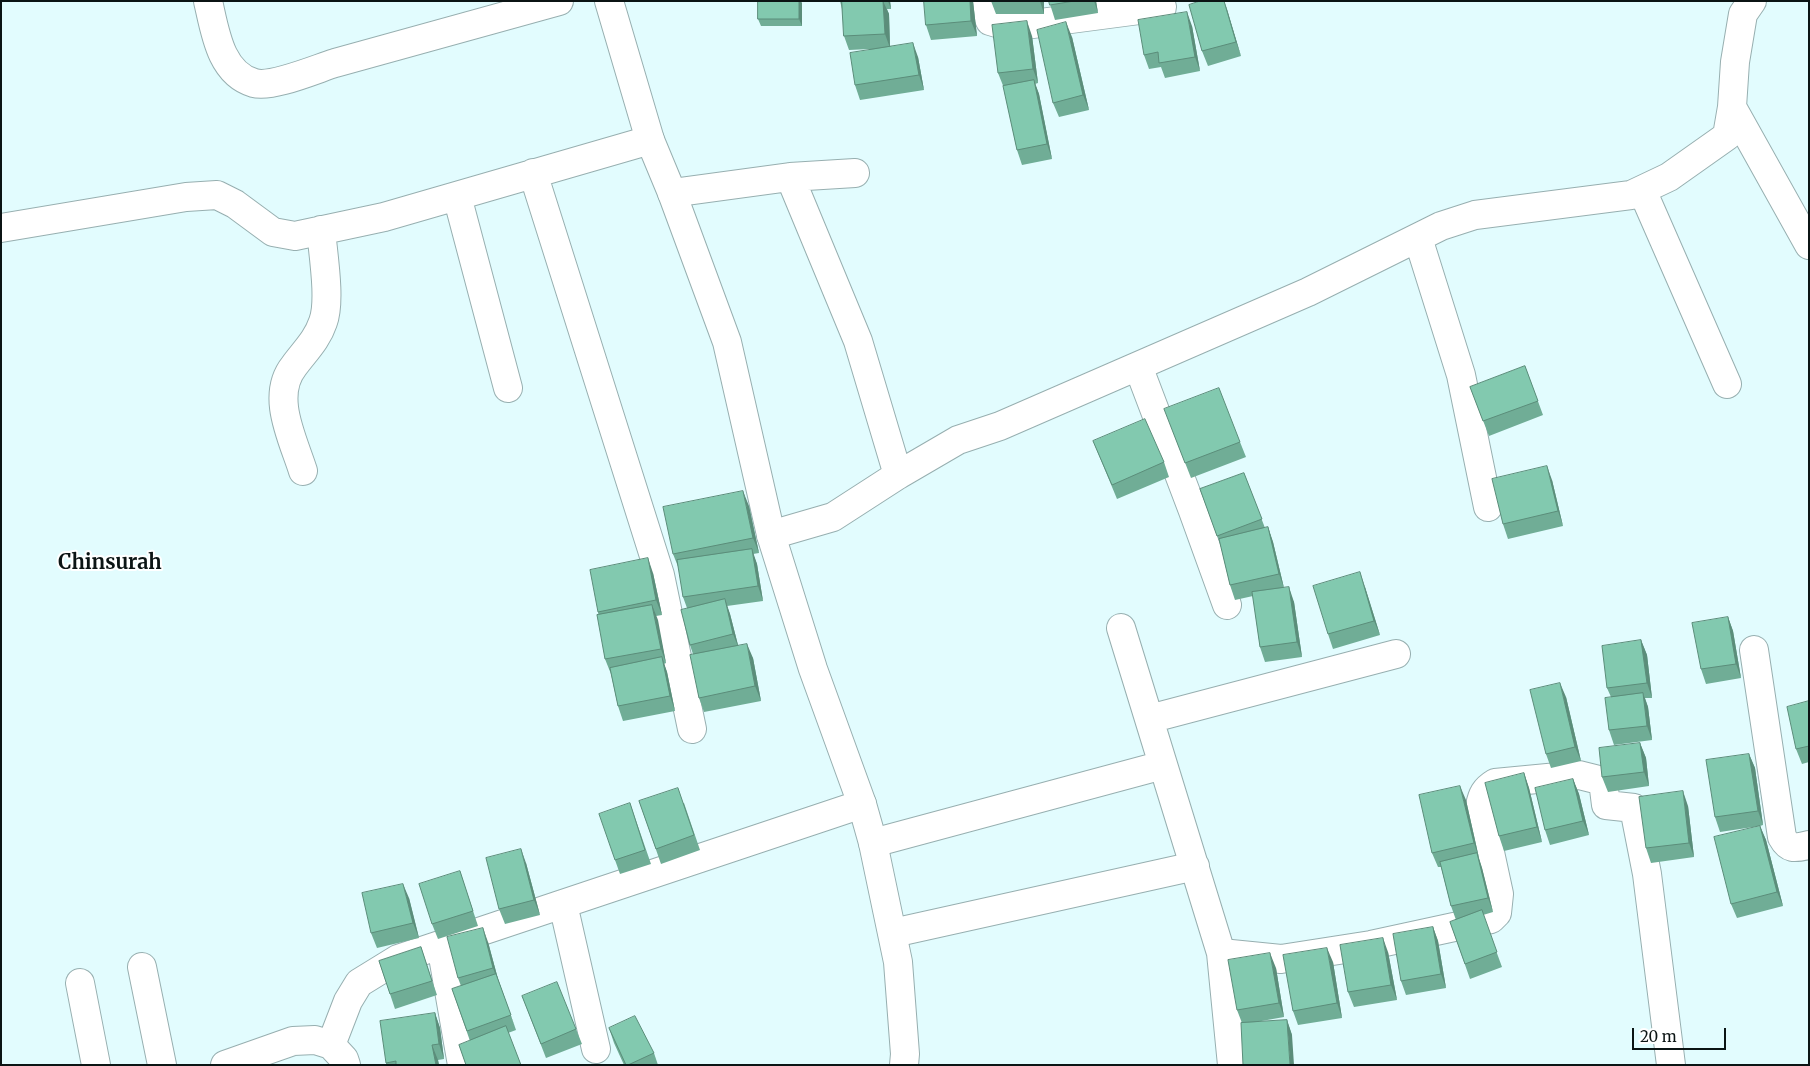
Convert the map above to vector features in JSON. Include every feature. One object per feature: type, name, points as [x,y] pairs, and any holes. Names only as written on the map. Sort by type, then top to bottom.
[{"type":"street","points":[[208,1],[221,52],[236,73],[255,83],[276,82],[332,64],[559,1]]},
{"type":"street","points":[[609,1],[650,140],[672,193],[727,342],[771,535],[813,669],[862,804],[873,843],[898,962],[905,1054],[904,1065]]},
{"type":"street","points":[[985,1],[985,10],[990,21],[1010,27],[1162,7]]},
{"type":"street","points":[[771,535],[832,517],[958,440],[1000,426],[1308,292],[1441,226],[1475,215],[1631,195],[1668,177],[1727,136],[1732,107],[1735,62],[1743,14],[1752,1]]},
{"type":"street","points":[[1732,107],[1809,245]]},
{"type":"street","points":[[1,228],[186,197],[217,195],[235,204],[273,232],[295,236],[384,217],[650,140]]},
{"type":"street","points":[[672,193],[790,177],[855,173]]},
{"type":"street","points":[[533,174],[660,575],[692,729]]},
{"type":"street","points":[[790,177],[858,341],[898,475]]},
{"type":"street","points":[[1642,190],[1727,384]]},
{"type":"street","points":[[457,196],[508,388]]},
{"type":"street","points":[[303,471],[287,420],[283,399],[284,382],[292,367],[316,340],[324,320],[326,299],[321,230]]},
{"type":"street","points":[[1418,238],[1461,375],[1488,507]]},
{"type":"street","points":[[1138,366],[1194,511],[1227,605]]},
{"type":"street","points":[[1120,628],[1222,953],[1232,1065]]},
{"type":"street","points":[[1754,650],[1782,837],[1786,845],[1792,848],[1809,846]]},
{"type":"street","points":[[1149,719],[1396,654]]},
{"type":"street","points":[[873,843],[1163,765]]},
{"type":"street","points":[[1222,953],[1281,958],[1371,946],[1491,919],[1497,913],[1499,894],[1480,806],[1482,795],[1487,788],[1495,783],[1579,775],[1595,778],[1603,780],[1606,805],[1634,808],[1647,874],[1671,1065]]},
{"type":"street","points":[[225,1065],[293,1040],[315,1040],[339,1055],[348,1001],[358,983],[398,960],[862,804]]},
{"type":"street","points":[[893,933],[1194,866]]},
{"type":"street","points":[[563,904],[596,1049]]},
{"type":"street","points":[[440,945],[462,1065]]},
{"type":"street","points":[[142,967],[162,1065]]},
{"type":"street","points":[[80,983],[96,1065]]},
{"type":"building","points":[[758,1],[799,1],[799,19],[758,19]]},
{"type":"building","points":[[842,1],[883,1],[885,34],[844,36]]},
{"type":"building","points":[[924,1],[970,1],[971,21],[926,25]]},
{"type":"building","points":[[1049,1],[1074,1],[1050,5]]},
{"type":"building","points":[[1200,1],[1224,1],[1236,42],[1202,51],[1189,5]]},
{"type":"building","points":[[1187,12],[1195,57],[1159,63],[1158,52],[1144,55],[1138,20]]},
{"type":"building","points":[[1027,21],[1033,69],[998,73],[992,25]]},
{"type":"building","points":[[1066,22],[1083,95],[1053,103],[1037,30]]},
{"type":"building","points":[[913,43],[919,75],[855,85],[850,53]]},
{"type":"building","points":[[1034,80],[1047,144],[1017,150],[1003,86]]},
{"type":"building","points":[[1525,366],[1538,401],[1483,421],[1470,387]]},
{"type":"building","points":[[1219,388],[1240,442],[1185,463],[1164,409]]},
{"type":"building","points":[[1145,419],[1164,462],[1112,485],[1093,441]]},
{"type":"building","points":[[1547,466],[1558,511],[1503,524],[1492,479]]},
{"type":"building","points":[[1244,473],[1262,519],[1217,536],[1200,489]]},
{"type":"building","points":[[743,491],[753,538],[673,554],[663,507]]},
{"type":"building","points":[[1268,527],[1279,574],[1230,585],[1219,539]]},
{"type":"building","points":[[752,549],[758,586],[683,597],[677,560]]},
{"type":"building","points":[[648,558],[656,600],[598,612],[590,570]]},
{"type":"building","points":[[1360,572],[1374,621],[1328,634],[1313,586]]},
{"type":"building","points":[[1289,587],[1297,642],[1260,647],[1252,592]]},
{"type":"building","points":[[725,599],[733,634],[690,645],[681,610]]},
{"type":"building","points":[[652,605],[661,649],[605,659],[597,615]]},
{"type":"building","points":[[1728,617],[1736,664],[1701,669],[1692,623]]},
{"type":"building","points":[[1641,640],[1647,683],[1607,688],[1602,646]]},
{"type":"building","points":[[747,644],[755,686],[699,698],[690,655]]},
{"type":"building","points":[[662,657],[670,696],[618,706],[610,668]]},
{"type":"building","points":[[1560,683],[1575,747],[1546,754],[1530,690]]},
{"type":"building","points":[[1643,693],[1647,726],[1609,730],[1605,698]]},
{"type":"building","points":[[1809,701],[1809,746],[1796,749],[1787,707]]},
{"type":"building","points":[[1640,743],[1644,772],[1602,777],[1599,748]]},
{"type":"building","points":[[1749,754],[1758,811],[1715,817],[1706,760]]},
{"type":"building","points":[[1524,773],[1537,827],[1499,836],[1485,783]]},
{"type":"building","points":[[1573,779],[1583,821],[1545,830],[1535,788]]},
{"type":"building","points":[[1460,786],[1474,843],[1432,853],[1419,795]]},
{"type":"building","points":[[678,788],[694,835],[656,849],[639,801]]},
{"type":"building","points":[[1683,791],[1689,843],[1646,848],[1639,797]]},
{"type":"building","points":[[630,803],[645,850],[615,860],[599,814]]},
{"type":"building","points":[[1760,826],[1777,892],[1731,904],[1714,837]]},
{"type":"building","points":[[521,849],[534,900],[499,909],[486,858]]},
{"type":"building","points":[[1477,853],[1488,898],[1451,906],[1440,862]]},
{"type":"building","points":[[460,871],[473,911],[432,924],[419,884]]},
{"type":"building","points":[[403,884],[413,923],[371,933],[362,893]]},
{"type":"building","points":[[1482,910],[1497,952],[1465,964],[1450,922]]},
{"type":"building","points":[[1433,927],[1441,974],[1401,981],[1393,934]]},
{"type":"building","points":[[483,928],[493,968],[458,978],[447,937]]},
{"type":"building","points":[[1383,938],[1391,985],[1348,992],[1340,945]]},
{"type":"building","points":[[421,947],[432,981],[390,994],[379,961]]},
{"type":"building","points":[[1327,948],[1337,1003],[1293,1011],[1283,955]]},
{"type":"building","points":[[1270,953],[1279,1003],[1237,1010],[1228,960]]},
{"type":"building","points":[[496,974],[511,1015],[467,1031],[452,989]]},
{"type":"building","points":[[557,982],[576,1029],[541,1044],[522,996]]},
{"type":"building","points":[[435,1013],[439,1044],[432,1045],[436,1065],[396,1065],[396,1061],[386,1063],[380,1021]]},
{"type":"building","points":[[635,1016],[654,1053],[626,1065],[609,1028]]},
{"type":"building","points":[[1287,1020],[1290,1065],[1243,1065],[1241,1023]]},
{"type":"building","points":[[506,1026],[521,1065],[466,1065],[459,1045]]},
{"type":"district","name":"Chinsurah","points":[[110,563]]}]
